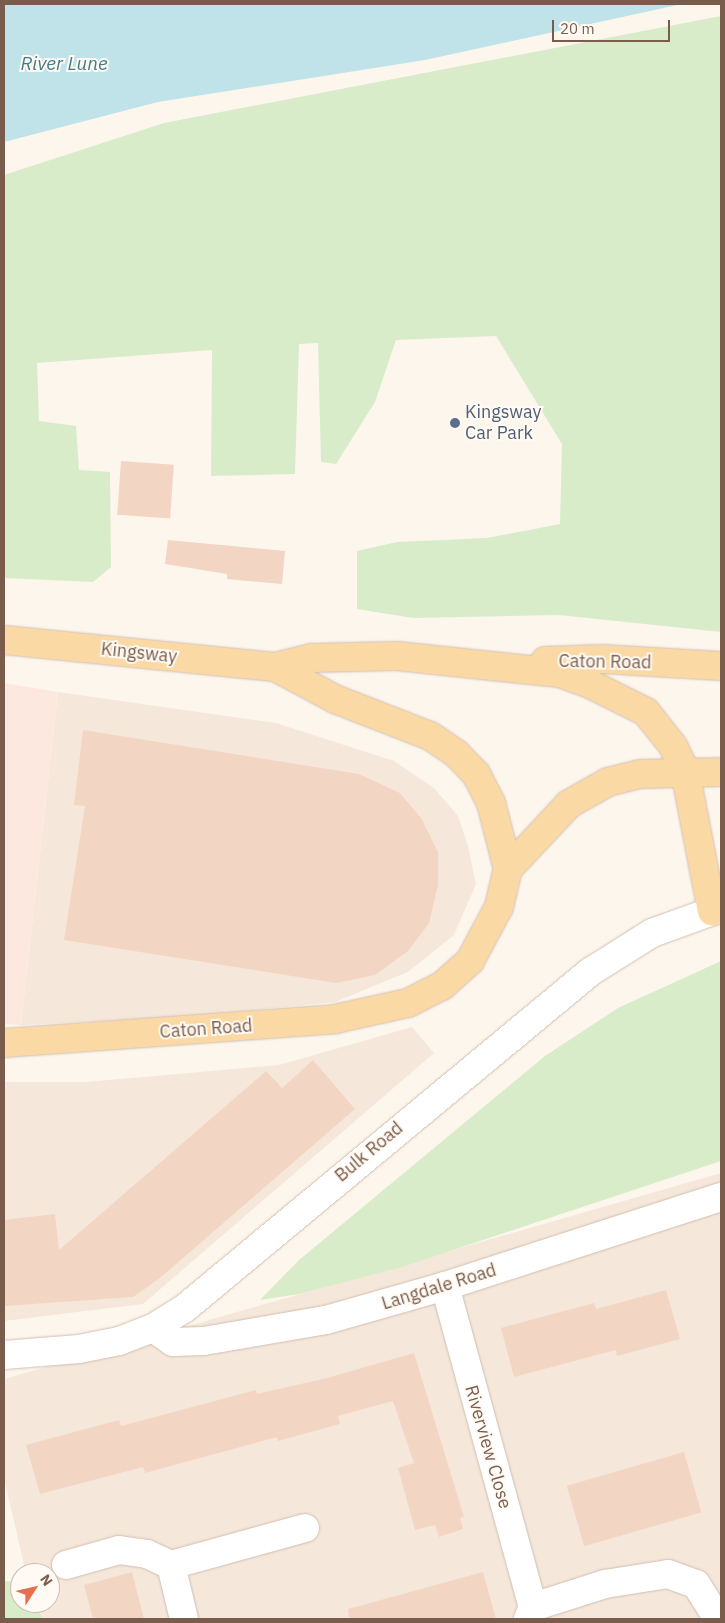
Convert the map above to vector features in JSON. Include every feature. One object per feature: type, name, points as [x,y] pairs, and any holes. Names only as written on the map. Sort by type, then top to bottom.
[{"type":"main road","name":"Kingsway","points":[[4,640],[275,667]]},
{"type":"main road","points":[[275,667],[312,658],[397,656],[488,664],[560,673],[646,712],[664,730],[685,771],[717,910]]},
{"type":"main road","name":"Caton Road","points":[[488,664],[602,659],[721,666]]},
{"type":"main road","points":[[275,667],[334,698],[421,732],[457,754],[486,790],[508,869],[577,799],[616,780],[685,771],[721,772]]},
{"type":"main road","name":"Caton Road","points":[[4,1043],[335,1019],[408,1003],[442,986],[470,961],[499,907],[508,869]]},
{"type":"street","name":"Bulk Road","points":[[4,1356],[79,1349],[154,1328],[191,1302],[590,972],[652,933],[717,910]]},
{"type":"street","name":"Langdale Road","points":[[154,1328],[173,1342],[204,1342],[326,1320],[445,1286],[721,1197]]},
{"type":"street","name":"Riverview Close","points":[[445,1286],[530,1613],[605,1584],[668,1574],[696,1584],[718,1619]]},
{"type":"street","points":[[66,1565],[119,1550],[147,1554],[171,1565],[305,1528]]},
{"type":"street","points":[[171,1565],[184,1619]]},
{"type":"shaded area","points":[[4,683],[58,692],[21,1025],[4,1024]]},
{"type":"shaded area","points":[[58,692],[276,723],[394,761],[434,788],[458,816],[468,846],[476,884],[454,935],[408,972],[335,1002],[180,1017],[21,1025]]},
{"type":"shaded area","points":[[412,1027],[434,1053],[143,1304],[4,1321],[4,1082],[86,1082],[279,1065]]},
{"type":"shaded area","points":[[721,1173],[721,1619],[43,1619],[40,1613],[60,1613],[60,1563],[24,1563],[4,1479],[4,1379]]},
{"type":"green space","points":[[721,16],[721,632],[559,615],[413,618],[357,609],[357,551],[397,542],[487,538],[560,524],[562,444],[496,336],[396,340],[375,402],[336,464],[321,462],[318,343],[299,344],[295,474],[211,476],[212,350],[37,363],[39,421],[76,426],[79,470],[110,472],[111,567],[93,582],[4,578],[4,175],[164,123]]},
{"type":"green space","points":[[721,961],[721,1161],[402,1267],[299,1294],[260,1300],[299,1260],[545,1056],[618,1008]]},
{"type":"green space","points":[[4,1581],[10,1581],[10,1613],[40,1613],[43,1619],[4,1619]]},
{"type":"water","name":"River Lune","points":[[4,4],[682,4],[425,60],[158,102],[4,142]]},
{"type":"building","points":[[121,461],[174,465],[170,519],[117,515]]},
{"type":"building","points":[[168,540],[285,551],[282,584],[227,579],[227,574],[165,564]]},
{"type":"building","points":[[83,730],[359,774],[400,793],[421,818],[438,852],[438,885],[429,923],[408,951],[375,975],[336,983],[64,940],[85,806],[74,805]]},
{"type":"building","points":[[313,1060],[355,1109],[160,1278],[133,1297],[4,1306],[4,1220],[55,1214],[59,1250],[266,1071],[282,1088]]},
{"type":"building","points":[[666,1290],[680,1339],[617,1356],[616,1350],[514,1377],[501,1328],[594,1303],[596,1309]]},
{"type":"building","points":[[414,1353],[464,1517],[460,1518],[463,1529],[439,1537],[435,1525],[415,1530],[398,1468],[414,1463],[393,1401],[338,1416],[340,1424],[278,1441],[277,1437],[145,1473],[143,1467],[40,1494],[26,1445],[119,1420],[121,1426],[256,1390],[257,1394],[327,1378]]},
{"type":"building","points":[[684,1452],[701,1513],[584,1546],[567,1486]]},
{"type":"building","points":[[132,1572],[144,1619],[93,1619],[84,1585]]},
{"type":"building","points":[[483,1572],[496,1619],[349,1619],[348,1609]]},
{"type":"place","name":"Kingsway Car Park","points":[[455,423]]}]
